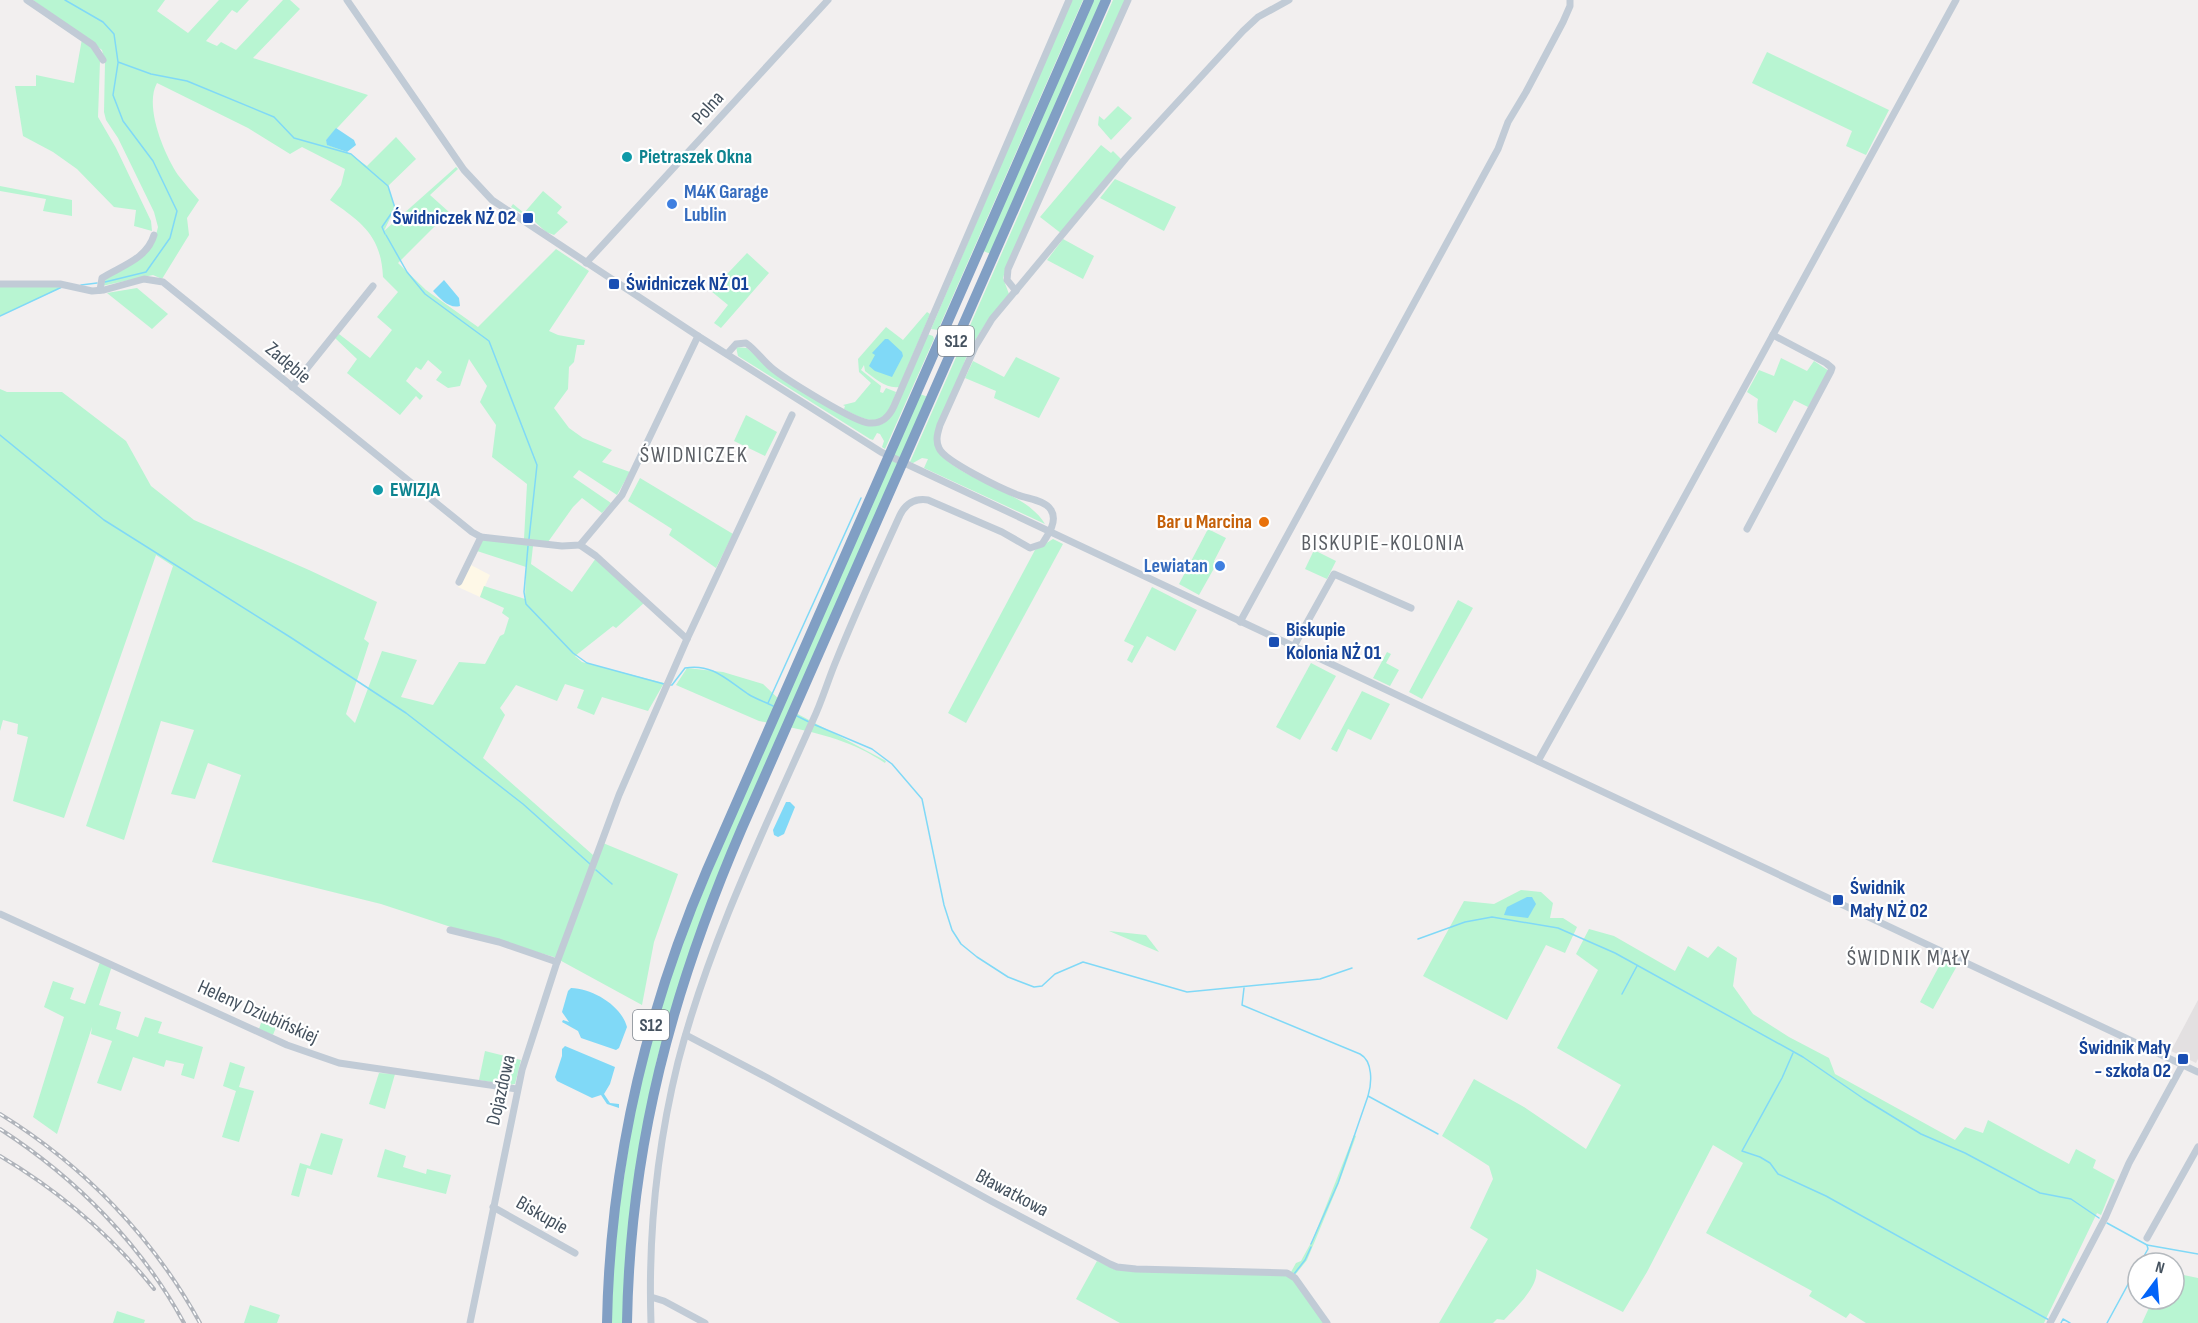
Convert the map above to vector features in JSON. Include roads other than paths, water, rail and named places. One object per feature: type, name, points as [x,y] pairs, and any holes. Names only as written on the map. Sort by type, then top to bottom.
[{"type":"highway","name":"S12","points":[[607,1323],[610,1251],[618,1176],[644,1047],[663,983],[683,929],[792,676],[1089,0]]},
{"type":"highway","name":"S12","points":[[627,1323],[630,1254],[639,1173],[651,1101],[668,1032],[702,924],[777,747],[1106,0]]},
{"type":"street","points":[[27,0],[93,45],[104,60]]},
{"type":"street","points":[[347,0],[474,183],[500,206],[698,336],[875,448],[916,470],[2198,1072]]},
{"type":"street","name":"Polna","points":[[586,263],[828,0]]},
{"type":"street","points":[[727,354],[736,344],[746,343],[778,372],[858,420],[875,423],[883,421],[889,415],[1069,0]]},
{"type":"street","points":[[1016,291],[1007,280],[1008,269],[1128,0]]},
{"type":"street","points":[[651,1323],[653,1215],[658,1166],[686,1035],[708,967],[740,884],[778,793],[814,718],[900,515],[906,506],[918,500],[934,502],[1002,532],[1030,548],[1042,544],[1049,532],[1054,516],[1046,505],[1010,491],[957,464],[942,453],[937,443],[940,425],[979,339],[992,319],[1126,158],[1243,30],[1258,17],[1289,0]]},
{"type":"street","points":[[1240,621],[1498,149],[1508,122],[1566,15],[1570,0]]},
{"type":"street","points":[[1538,761],[1956,0]]},
{"type":"street","points":[[100,285],[105,276],[141,255],[154,235]]},
{"type":"street","name":"Zadębie","points":[[0,284],[60,284],[83,290],[100,285],[144,279],[163,282],[481,537]]},
{"type":"street","points":[[292,387],[373,286]]},
{"type":"street","points":[[1747,529],[1832,368],[1773,335]]},
{"type":"street","points":[[580,545],[622,495],[698,336]]},
{"type":"street","name":"Dojazdowa","points":[[470,1323],[517,1089],[525,1057],[557,962],[619,795],[687,639],[792,415]]},
{"type":"street","points":[[459,582],[481,537],[580,545],[596,556],[687,639]]},
{"type":"street","points":[[1294,646],[1334,574],[1411,608]]},
{"type":"street","name":"Heleny Dziubińskiej","points":[[0,914],[287,1045],[328,1060],[517,1089]]},
{"type":"street","points":[[450,930],[499,942],[557,962]]},
{"type":"street","name":"Bławatkowa","points":[[686,1035],[1110,1264],[1136,1269],[1287,1273],[1295,1278],[1327,1323]]},
{"type":"street","points":[[2052,1320],[2101,1226],[2129,1163],[2183,1064]]},
{"type":"street","points":[[2148,1238],[2198,1147]]},
{"type":"street","name":"Biskupie","points":[[493,1207],[575,1253]]},
{"type":"street","points":[[651,1297],[664,1301],[705,1323]]},
{"type":"water","points":[[336,128],[354,140],[356,145],[347,152],[327,145],[326,140]]},
{"type":"water","points":[[444,280],[459,298],[460,306],[449,305],[433,291]]},
{"type":"water","points":[[885,339],[888,339],[902,352],[903,356],[892,377],[875,371],[869,366],[875,355],[872,353]]},
{"type":"water","points":[[786,802],[790,802],[795,807],[784,834],[778,837],[774,835],[773,830]]},
{"type":"water","points":[[1527,897],[1532,897],[1536,904],[1528,918],[1504,915],[1507,907]]},
{"type":"water","points":[[571,988],[597,995],[619,1012],[627,1027],[619,1048],[616,1050],[581,1038],[578,1031],[562,1022],[563,1020],[569,1022],[562,1012]]},
{"type":"water","points":[[565,1046],[615,1067],[604,1094],[610,1103],[619,1104],[619,1108],[607,1104],[601,1095],[592,1098],[557,1081],[555,1077],[562,1049]]},
{"type":"waterway","points":[[65,0],[103,22],[114,34],[118,62],[151,74],[187,81],[274,117],[294,138],[351,154],[388,186],[395,208],[382,227],[385,234]]},
{"type":"waterway","points":[[105,282],[146,272],[170,238],[177,211],[153,161],[123,121],[113,95],[118,63]]},
{"type":"waterway","points":[[386,235],[407,272],[425,294],[489,341],[537,465],[529,539]]},
{"type":"waterway","points":[[81,285],[97,283]]},
{"type":"waterway","points":[[0,316],[62,287]]},
{"type":"waterway","points":[[0,435],[104,520],[406,713],[523,804],[590,864]]},
{"type":"waterway","points":[[768,703],[861,498]]},
{"type":"waterway","points":[[528,546],[524,592],[526,604],[573,653],[587,663],[664,684]]},
{"type":"waterway","points":[[669,685],[672,685],[685,668],[703,668],[719,674],[748,694],[773,706]]},
{"type":"waterway","points":[[797,716],[809,722]]},
{"type":"waterway","points":[[813,724],[872,749],[892,764],[922,799],[944,905],[952,930],[961,944],[1008,977],[1034,987],[1042,986],[1055,974],[1083,962],[1187,992],[1320,979],[1352,968]]},
{"type":"waterway","points":[[596,870],[612,884]]},
{"type":"waterway","points":[[1418,939],[1465,922],[1492,917],[1558,928],[1615,953],[1803,1057],[1864,1099],[1921,1134],[1965,1153],[2040,1193],[2071,1199],[2099,1218]]},
{"type":"waterway","points":[[1622,994],[1637,966]]},
{"type":"waterway","points":[[1244,988],[1242,1005],[1360,1054],[1369,1067],[1371,1079],[1368,1096],[1338,1183],[1311,1244]]},
{"type":"waterway","points":[[1793,1053],[1742,1151],[1760,1157],[1770,1163],[1778,1174],[1826,1196],[2049,1320]]},
{"type":"waterway","points":[[1368,1096],[1438,1134]]},
{"type":"waterway","points":[[2107,1223],[2147,1245]]},
{"type":"waterway","points":[[2147,1251],[2147,1245],[2181,1251]]},
{"type":"waterway","points":[[1294,1274],[1305,1260],[1311,1247]]},
{"type":"waterway","points":[[2186,1252],[2198,1254]]},
{"type":"waterway","points":[[2107,1323],[2126,1288]]},
{"type":"waterway","points":[[2061,1323],[2063,1319],[2070,1323]]},
{"type":"railway","points":[[0,1114],[60,1156],[114,1205],[161,1261],[200,1323]]},
{"type":"railway","points":[[0,1129],[55,1169],[104,1215],[148,1266],[184,1323]]},
{"type":"railway","points":[[0,1156],[43,1184],[83,1215],[120,1250],[154,1289]]},
{"type":"place","name":"Pietraszek Okna","points":[[627,157]]},
{"type":"place","name":"M4K Garage Lublin","points":[[672,204]]},
{"type":"place","name":"Świdniczek NŻ 02","points":[[528,218]]},
{"type":"place","name":"Świdniczek NŻ 01","points":[[614,284]]},
{"type":"place","name":"EWIZJA","points":[[378,490]]},
{"type":"place","name":"Bar u Marcina","points":[[1264,522]]},
{"type":"place","name":"Lewiatan","points":[[1220,566]]},
{"type":"place","name":"Biskupie Kolonia NŻ 01","points":[[1274,642]]},
{"type":"place","name":"Świdnik Mały NŻ 02","points":[[1838,900]]},
{"type":"place","name":"Świdnik Mały - szkoła 02","points":[[2183,1059]]},
{"type":"district","name":"ŚWIDNICZEK","points":[[694,455]]},
{"type":"district","name":"BISKUPIE-KOLONIA","points":[[1383,543]]},
{"type":"district","name":"ŚWIDNIK MAŁY","points":[[1909,958]]}]
